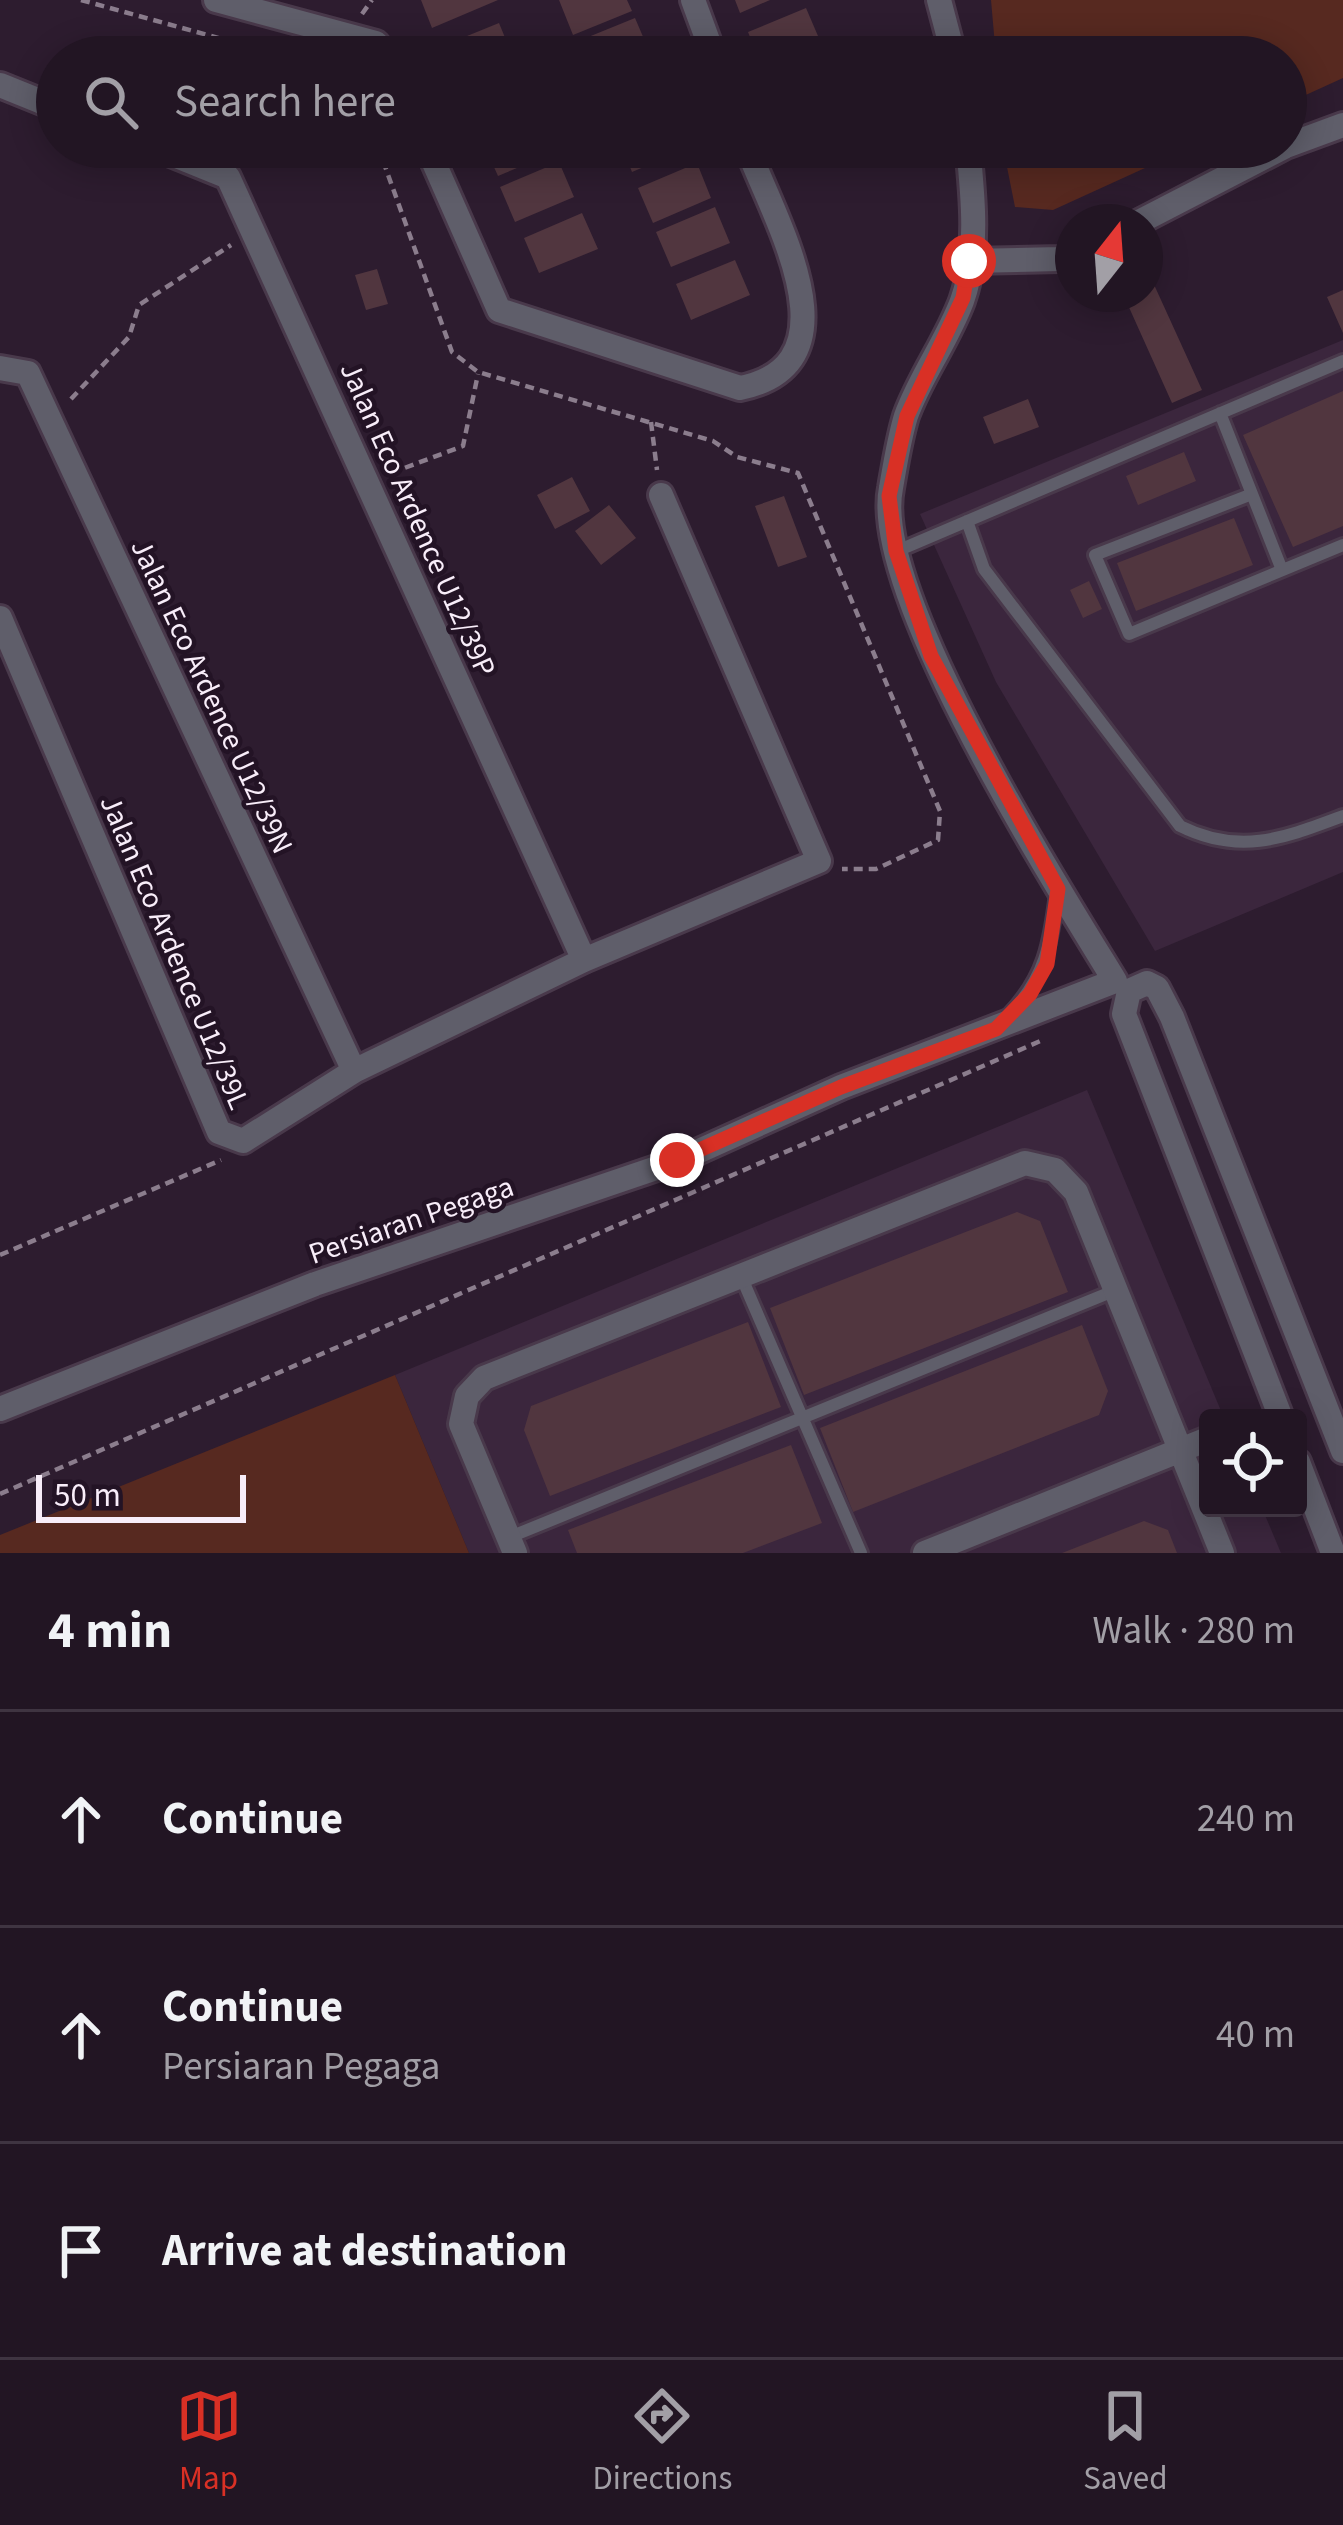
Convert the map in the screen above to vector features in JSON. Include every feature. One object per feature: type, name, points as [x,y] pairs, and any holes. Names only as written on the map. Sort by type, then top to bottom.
[{"type":"street","points":[[216,0],[350,36]]},
{"type":"street","points":[[693,0],[706,36]]},
{"type":"street","points":[[939,0],[948,36]]},
{"type":"street","points":[[0,85],[36,100]]},
{"type":"street","points":[[1307,139],[1343,125]]},
{"type":"street","name":"Jalan Eco Ardence U12/39P","points":[[206,168],[228,177],[584,960]]},
{"type":"street","points":[[436,168],[499,310],[740,388],[766,382],[786,370],[804,333],[804,301],[755,168]]},
{"type":"street","points":[[970,168],[973,200],[963,298],[907,416],[889,496],[896,551],[931,656],[1058,889]]},
{"type":"street","points":[[1163,210],[1244,168]]},
{"type":"street","points":[[969,261],[1055,260]]},
{"type":"street","name":"Jalan Eco Ardence U12/39N","points":[[0,368],[28,373],[354,1071]]},
{"type":"street","name":"Jalan Eco Ardence U12/39L","points":[[0,618],[7,655],[219,1132],[243,1141],[354,1071],[584,960],[819,861],[661,495]]},
{"type":"street","name":"Persiaran Pegaga","points":[[0,1409],[315,1284],[677,1160],[841,1087],[1115,981],[1058,889]]},
{"type":"street","points":[[1271,1409],[1124,1014],[1129,991],[1147,983],[1157,988],[1172,1017],[1343,1451]]},
{"type":"street","points":[[512,1545],[461,1424],[467,1396],[484,1378],[1025,1163],[1055,1170],[1076,1192],[1222,1553]]},
{"type":"street","points":[[925,1553],[1199,1443]]},
{"type":"street","points":[[1307,1485],[1334,1553]]},
{"type":"lane","points":[[896,551],[1343,361]]},
{"type":"lane","points":[[1220,413],[1282,570]]},
{"type":"lane","points":[[1252,494],[1095,555],[1129,634],[1343,545]]},
{"type":"lane","points":[[967,521],[984,569],[1180,826],[1222,843],[1247,844],[1272,842],[1343,816]]},
{"type":"lane","points":[[996,1029],[1030,994],[1047,964],[1058,889]]},
{"type":"lane","points":[[741,1276],[860,1553]]},
{"type":"lane","points":[[512,1545],[800,1418],[1116,1290]]},
{"type":"path","points":[[81,0],[210,36]]},
{"type":"path","points":[[50,421],[129,337],[139,304],[253,231]]},
{"type":"path","points":[[369,481],[463,446],[478,373]]},
{"type":"path","points":[[651,422],[661,495]]},
{"type":"path","points":[[0,1494],[1058,1033]]},
{"type":"path","points":[[0,1256],[229,1157],[243,1141]]},
{"type":"shaded area","points":[[991,0],[1343,0],[1343,78],[1307,94],[1307,36],[994,36]]},
{"type":"shaded area","points":[[1007,168],[1145,168],[1066,204],[1055,204],[1053,210],[1015,207]]},
{"type":"shaded area","points":[[1343,340],[1343,872],[1155,951],[996,682],[920,514]]},
{"type":"shaded area","points":[[1087,1090],[1220,1409],[1199,1409],[1199,1517],[1266,1517],[1281,1553],[469,1553],[395,1375]]},
{"type":"shaded area","points":[[395,1375],[469,1553],[0,1553],[0,1535]]},
{"type":"building","points":[[421,0],[498,0],[432,28]]},
{"type":"building","points":[[559,0],[627,0],[632,11],[573,35]]},
{"type":"building","points":[[735,0],[770,0],[740,13]]},
{"type":"building","points":[[806,8],[818,36],[750,36],[748,32]]},
{"type":"building","points":[[635,18],[643,36],[591,36]]},
{"type":"building","points":[[499,23],[504,36],[467,36]]},
{"type":"building","points":[[545,168],[562,168],[574,197],[515,222],[500,187]]},
{"type":"building","points":[[685,168],[699,168],[711,198],[653,223],[638,188]]},
{"type":"building","points":[[715,207],[730,243],[671,267],[656,232]]},
{"type":"building","points":[[582,213],[598,249],[539,273],[524,238]]},
{"type":"building","points":[[735,260],[750,295],[691,320],[676,284]]},
{"type":"building","points":[[377,269],[388,304],[366,310],[355,275]]},
{"type":"building","points":[[1343,290],[1343,333],[1327,297]]},
{"type":"building","points":[[1163,304],[1202,390],[1172,403],[1131,312],[1163,312]]},
{"type":"building","points":[[1343,391],[1343,526],[1293,547],[1243,435]]},
{"type":"building","points":[[1028,399],[1039,427],[994,444],[983,417]]},
{"type":"building","points":[[1184,452],[1196,481],[1138,505],[1126,476]]},
{"type":"building","points":[[572,477],[590,511],[555,529],[537,495]]},
{"type":"building","points":[[784,496],[807,557],[778,567],[755,506]]},
{"type":"building","points":[[609,505],[636,538],[601,565],[575,531]]},
{"type":"building","points":[[1234,518],[1253,565],[1136,611],[1117,563]]},
{"type":"building","points":[[1089,581],[1102,609],[1083,618],[1070,590]]},
{"type":"building","points":[[1017,1212],[1040,1221],[1068,1292],[804,1395],[770,1308]]},
{"type":"building","points":[[748,1322],[781,1407],[550,1496],[524,1430],[531,1406]]},
{"type":"building","points":[[1082,1325],[1108,1391],[1099,1415],[853,1512],[820,1428]]},
{"type":"building","points":[[791,1445],[822,1523],[743,1553],[577,1553],[568,1530]]},
{"type":"building","points":[[1144,1521],[1168,1530],[1177,1553],[1062,1553]]},
{"type":"route","points":[[677,1160],[841,1087],[996,1029],[1030,994],[1047,964],[1058,889],[931,656],[896,551],[889,496],[907,416],[963,298],[969,261]]}]
